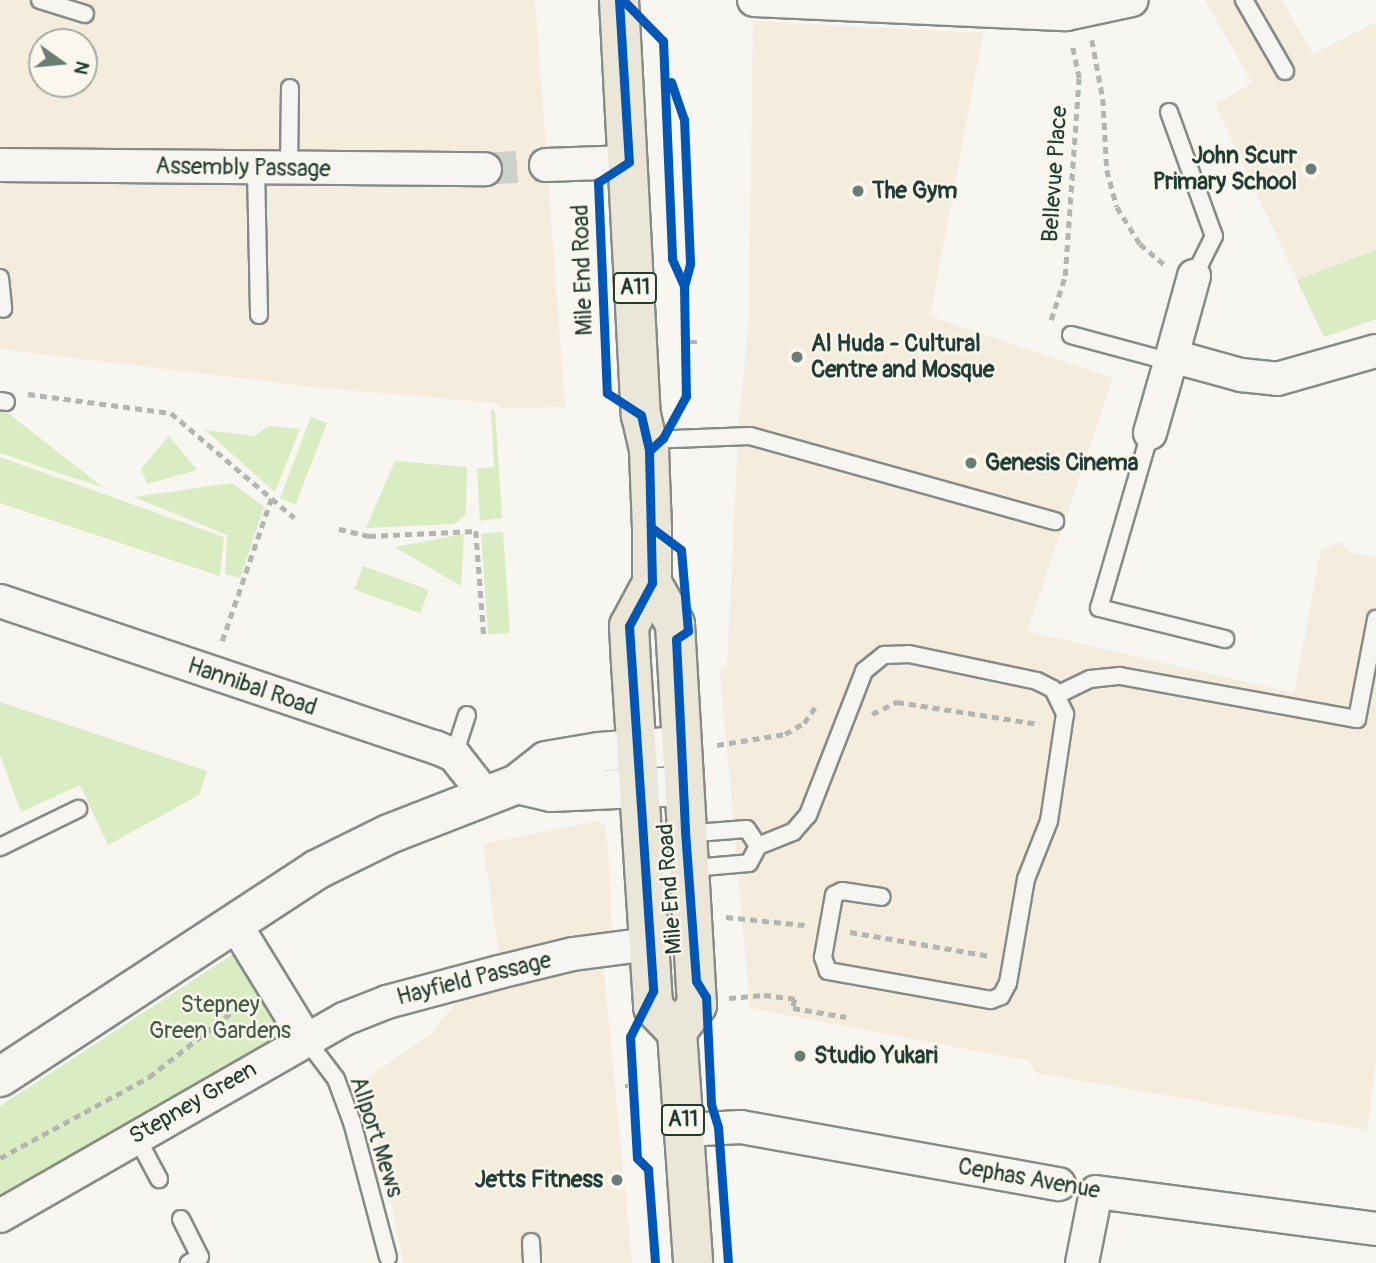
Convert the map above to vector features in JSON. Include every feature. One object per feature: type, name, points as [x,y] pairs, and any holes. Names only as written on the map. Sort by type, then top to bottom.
[{"type":"highway","name":"Mile End Road","points":[[619,0],[641,415],[648,440],[652,583],[675,624],[697,1005],[677,1032],[653,1007],[646,854],[629,626],[652,583]]},
{"type":"highway","name":"A11","points":[[677,1032],[693,1263]]},
{"type":"main road","points":[[0,1077],[316,870],[389,834],[502,790],[546,761],[681,746]]},
{"type":"main road","points":[[502,790],[641,791],[683,786]]},
{"type":"street","points":[[754,0],[970,6],[1076,13],[1132,0]]},
{"type":"street","points":[[545,165],[629,162]]},
{"type":"street","name":"Assembly Passage","points":[[0,166],[485,169]]},
{"type":"street","points":[[1150,433],[1194,276]]},
{"type":"street","points":[[1172,359],[1241,375],[1277,379],[1376,351]]},
{"type":"street","name":"Hannibal Road","points":[[0,601],[454,755]]},
{"type":"street","points":[[454,755],[502,790]]},
{"type":"street","points":[[234,922],[305,1038]]},
{"type":"street","name":"Hayfield Passage","points":[[305,1038],[387,1002],[437,987],[573,954],[650,944]]},
{"type":"street","name":"Stepney Green","points":[[0,1216],[305,1038]]},
{"type":"street","name":"Cephas Avenue","points":[[684,1130],[741,1126],[1059,1184]]},
{"type":"street","points":[[1082,1263],[1096,1192]]},
{"type":"street","name":"Cephas Avenue","points":[[1096,1192],[1376,1229]]},
{"type":"lane","points":[[40,0],[85,14]]},
{"type":"lane","points":[[1244,0],[1285,71]]},
{"type":"lane","points":[[289,169],[290,88]]},
{"type":"lane","points":[[1169,112],[1214,236],[1194,276]]},
{"type":"lane","points":[[256,169],[258,315]]},
{"type":"lane","points":[[0,278],[3,309]]},
{"type":"lane","points":[[1071,335],[1172,359]]},
{"type":"lane","points":[[1150,433],[1099,608],[1225,639]]},
{"type":"lane","points":[[648,440],[750,436],[1055,521]]},
{"type":"lane","points":[[1059,694],[1090,679],[1120,676],[1357,719],[1376,619]]},
{"type":"lane","points":[[646,854],[687,849],[749,863],[758,846],[793,832],[808,815],[864,671],[884,655],[908,654],[1026,678],[1059,694],[1065,714],[1049,821],[1026,879],[1009,983],[1000,996],[990,1000],[828,971],[823,957],[834,895],[842,891],[882,898]]},
{"type":"lane","points":[[454,755],[467,715]]},
{"type":"lane","points":[[0,847],[78,808]]},
{"type":"lane","points":[[646,854],[687,849],[747,829],[758,846]]},
{"type":"lane","name":"Allport Mews","points":[[305,1038],[336,1079],[352,1122],[387,1257]]},
{"type":"lane","points":[[136,1136],[159,1179]]},
{"type":"lane","name":"Cephas Avenue","points":[[1059,1184],[1096,1192]]},
{"type":"lane","points":[[181,1219],[200,1257],[190,1263]]},
{"type":"lane","points":[[531,1242],[532,1263]]},
{"type":"path","points":[[1076,13],[1103,99],[1108,170],[1117,207],[1140,244],[1168,267],[1194,276]]},
{"type":"path","points":[[684,331],[685,356]]},
{"type":"path","points":[[690,342],[702,342]]},
{"type":"path","points":[[6,398],[172,413],[295,518]]},
{"type":"path","points":[[212,672],[272,497]]},
{"type":"path","points":[[339,529],[369,536],[476,531],[484,638]]},
{"type":"path","points":[[871,714],[897,702],[1046,726]]},
{"type":"path","points":[[730,745],[785,734],[804,723],[816,707]]},
{"type":"path","points":[[722,916],[809,926]]},
{"type":"path","points":[[842,931],[996,957]]},
{"type":"path","points":[[0,1158],[149,1077],[270,984]]},
{"type":"path","points":[[727,998],[764,995],[795,999],[793,1008],[846,1017]]},
{"type":"path","points":[[632,1073],[633,1097]]},
{"type":"shaded area","points":[[0,0],[535,0],[565,407],[502,408],[496,403],[323,388],[0,349]]},
{"type":"shaded area","name":"John Scurr Primary School","points":[[1205,0],[1282,0],[1313,54],[1376,22],[1376,319],[1324,337],[1215,104],[1252,83]]},
{"type":"shaded area","points":[[753,21],[983,33],[930,316],[1113,378],[1027,631],[1294,693],[1321,550],[1341,542],[1349,552],[1376,557],[1376,1059],[1367,1130],[1036,1073],[1029,1061],[750,1008],[720,672],[727,665],[739,419],[749,319]]},
{"type":"shaded area","points":[[597,821],[605,826],[608,848],[612,936],[603,962],[632,1263],[403,1263],[366,1079],[431,1034],[464,993],[500,962],[483,844]]},
{"type":"green space","points":[[1376,250],[1376,319],[1324,337],[1297,280]]},
{"type":"green space","points":[[0,409],[4,410],[104,488],[0,453]]},
{"type":"green space","points":[[491,410],[495,411],[502,518],[480,521],[477,468],[494,467]]},
{"type":"green space","points":[[311,417],[327,423],[296,504],[280,498]]},
{"type":"green space","points":[[269,426],[300,429],[275,492],[205,430],[254,436]]},
{"type":"green space","points":[[169,436],[197,470],[147,484],[141,469]]},
{"type":"green space","points":[[0,457],[224,537],[220,576],[0,503]]},
{"type":"green space","points":[[395,461],[467,467],[466,514],[454,524],[366,528]]},
{"type":"green space","points":[[232,483],[264,507],[240,578],[225,574],[227,535],[134,497]]},
{"type":"green space","points":[[503,532],[510,633],[488,634],[481,534]]},
{"type":"green space","points":[[464,534],[461,586],[395,547]]},
{"type":"green space","points":[[363,566],[429,590],[420,613],[354,589]]},
{"type":"green space","points":[[0,702],[207,771],[199,795],[108,845],[80,785],[21,812],[0,755]]},
{"type":"green space","name":"Stepney Green Gardens","points":[[235,953],[277,1025],[275,1038],[0,1200],[0,1106]]},
{"type":"tunnel","points":[[485,169],[546,165]]},
{"type":"cycle path","points":[[619,0],[629,162],[598,182],[607,393],[641,415],[649,451],[652,583],[629,626],[653,991],[630,1037],[637,1158],[648,1169],[655,1263]]},
{"type":"cycle path","points":[[623,0],[663,41],[672,259],[684,286],[686,396],[663,438],[649,451]]},
{"type":"cycle path","points":[[671,82],[684,119],[690,264],[684,286]]},
{"type":"cycle path","points":[[652,528],[681,550],[688,631],[676,639],[685,831],[696,981],[706,997],[711,1104],[718,1127],[728,1263]]},
{"type":"place","name":"John Scurr Primary School","points":[[1311,169]]},
{"type":"place","name":"The Gym","points":[[858,191]]},
{"type":"place","name":"Al Huda - Cultural Centre and Mosque","points":[[797,357]]},
{"type":"place","name":"Genesis Cinema","points":[[971,463]]},
{"type":"place","name":"Studio Yukari","points":[[800,1056]]},
{"type":"place","name":"Jetts Fitness","points":[[617,1180]]}]
